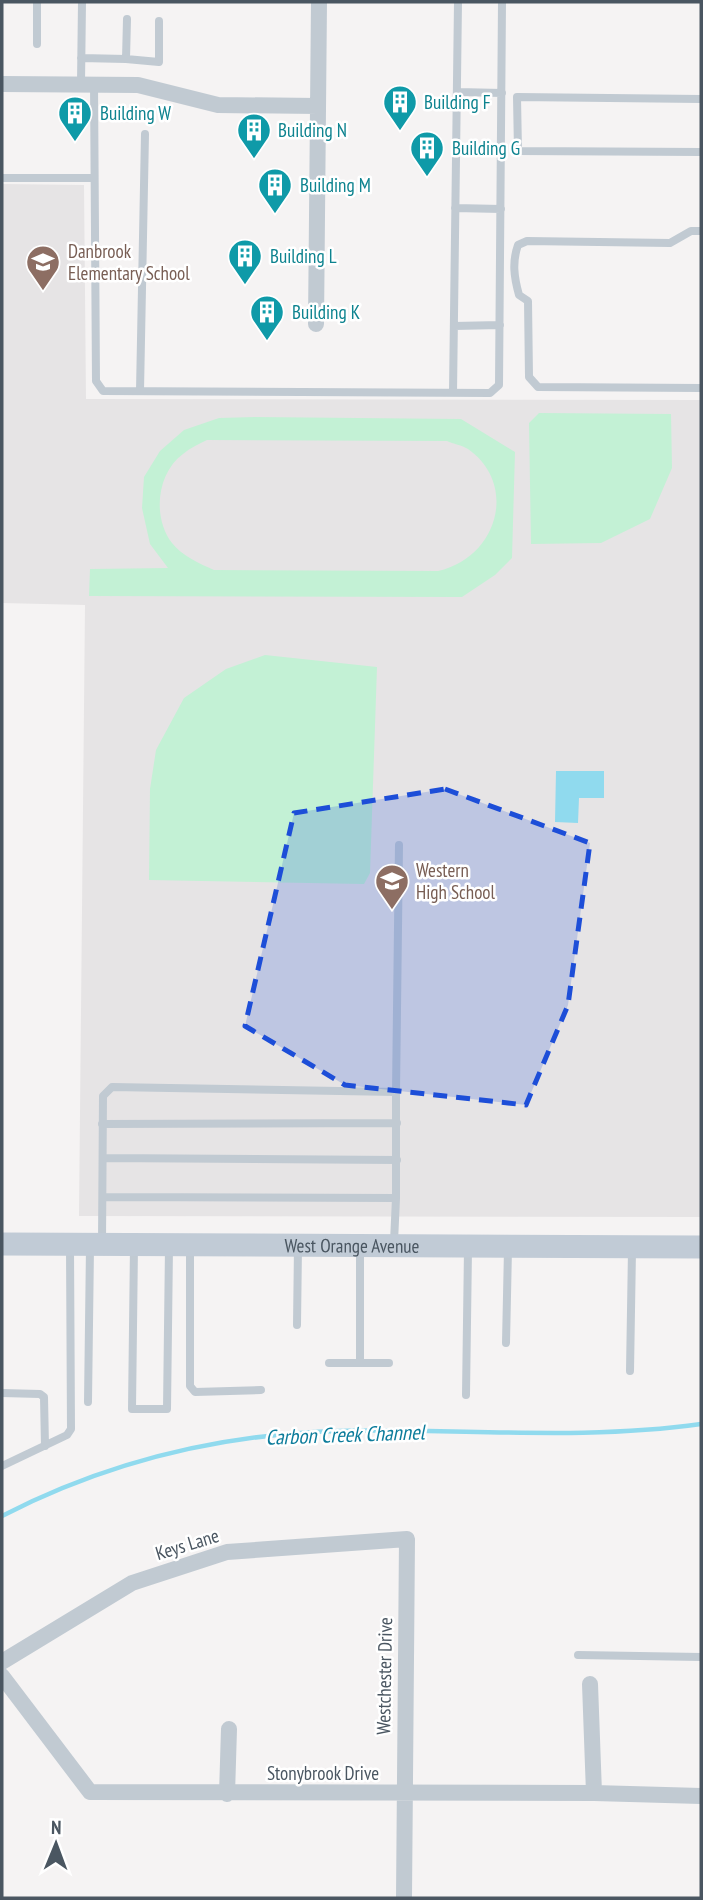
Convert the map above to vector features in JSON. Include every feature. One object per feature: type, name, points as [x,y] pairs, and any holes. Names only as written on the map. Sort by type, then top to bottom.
[{"type":"main road","name":"West Orange Avenue","points":[[2,1244],[701,1247]]},
{"type":"street","points":[[316,324],[319,2]]},
{"type":"street","points":[[2,83],[138,85],[218,105],[318,106]]},
{"type":"street","name":"Keys Lane","points":[[2,1661],[132,1583],[227,1552],[407,1539]]},
{"type":"street","name":"Westchester Drive","points":[[404,1898],[407,1539]]},
{"type":"street","name":"Stonybrook Drive","points":[[2,1676],[90,1792],[594,1793],[701,1796]]},
{"type":"street","points":[[590,1684],[594,1793]]},
{"type":"street","points":[[227,1794],[229,1729]]},
{"type":"lane","points":[[37,2],[37,44]]},
{"type":"lane","points":[[82,2],[81,58],[87,83],[94,178],[96,380],[103,391],[453,393],[490,393],[499,385],[502,2]]},
{"type":"lane","points":[[453,393],[458,2]]},
{"type":"lane","points":[[126,59],[127,19]]},
{"type":"lane","points":[[81,58],[159,62],[159,20]]},
{"type":"lane","points":[[457,92],[502,93]]},
{"type":"lane","points":[[701,99],[517,97],[518,151],[701,152]]},
{"type":"lane","points":[[140,391],[145,134]]},
{"type":"lane","points":[[2,178],[94,178]]},
{"type":"lane","points":[[455,208],[500,209]]},
{"type":"lane","points":[[701,231],[691,231],[670,243],[527,241],[518,245],[514,257],[514,278],[519,295],[528,301],[529,377],[538,387],[701,388]]},
{"type":"lane","points":[[453,326],[500,325]]},
{"type":"lane","points":[[394,1245],[400,845]]},
{"type":"lane","points":[[2,1465],[67,1436],[71,1429],[70,1364],[87,1244],[103,1197],[103,1096],[112,1087],[396,1092]]},
{"type":"lane","points":[[102,1124],[397,1123]]},
{"type":"lane","points":[[103,1158],[397,1160]]},
{"type":"lane","points":[[103,1197],[396,1198]]},
{"type":"lane","points":[[87,1244],[88,1402]]},
{"type":"lane","points":[[134,1244],[132,1409],[167,1409],[180,1244]]},
{"type":"lane","points":[[180,1244],[190,1386],[195,1392],[261,1390]]},
{"type":"lane","points":[[297,1325],[298,1244]]},
{"type":"lane","points":[[360,1245],[360,1363]]},
{"type":"lane","points":[[466,1395],[468,1246]]},
{"type":"lane","points":[[506,1343],[508,1246]]},
{"type":"lane","points":[[630,1371],[632,1247]]},
{"type":"lane","points":[[330,1363],[390,1363]]},
{"type":"lane","points":[[2,1393],[40,1394],[44,1397],[45,1446]]},
{"type":"lane","points":[[578,1655],[701,1657]]},
{"type":"highlighted area","points":[[445,789],[590,843],[568,1005],[526,1105],[345,1085],[245,1026],[294,813]]},
{"type":"shaded area","name":"Western High School","points":[[2,184],[84,185],[86,399],[701,400],[701,1217],[79,1216],[85,605],[2,603]]},
{"type":"green space","points":[[539,413],[671,414],[672,468],[650,519],[601,543],[531,544],[529,423]]},
{"type":"green space","points":[[219,418],[461,419],[515,452],[512,558],[495,575],[462,597],[89,596],[90,569],[168,568],[150,544],[142,508],[144,477],[160,451],[184,430]],"holes":[[[207,440],[447,441],[468,449],[484,464],[493,481],[496,500],[494,519],[487,536],[475,552],[458,564],[438,571],[214,570],[180,551],[172,543],[162,521],[160,496],[168,472],[183,454]]]},
{"type":"green space","points":[[265,655],[377,667],[370,873],[364,884],[149,880],[150,789],[156,750],[184,698],[226,669]]},
{"type":"water","points":[[556,771],[604,771],[604,798],[579,798],[578,823],[555,822]]},
{"type":"waterway","name":"Carbon Creek Channel","points":[[2,1516],[83,1480],[124,1466],[166,1454],[252,1438],[340,1431],[611,1432],[701,1424]]},
{"type":"place","name":"Building F","points":[[400,132]]},
{"type":"place","name":"Building W","points":[[75,143]]},
{"type":"place","name":"Building N","points":[[254,160]]},
{"type":"place","name":"Building G","points":[[427,178]]},
{"type":"place","name":"Building M","points":[[275,215]]},
{"type":"place","name":"Building L","points":[[245,286]]},
{"type":"place","name":"Danbrook Elementary School","points":[[43,292]]},
{"type":"place","name":"Building K","points":[[267,342]]},
{"type":"place","name":"Western High School","points":[[392,911]]}]
